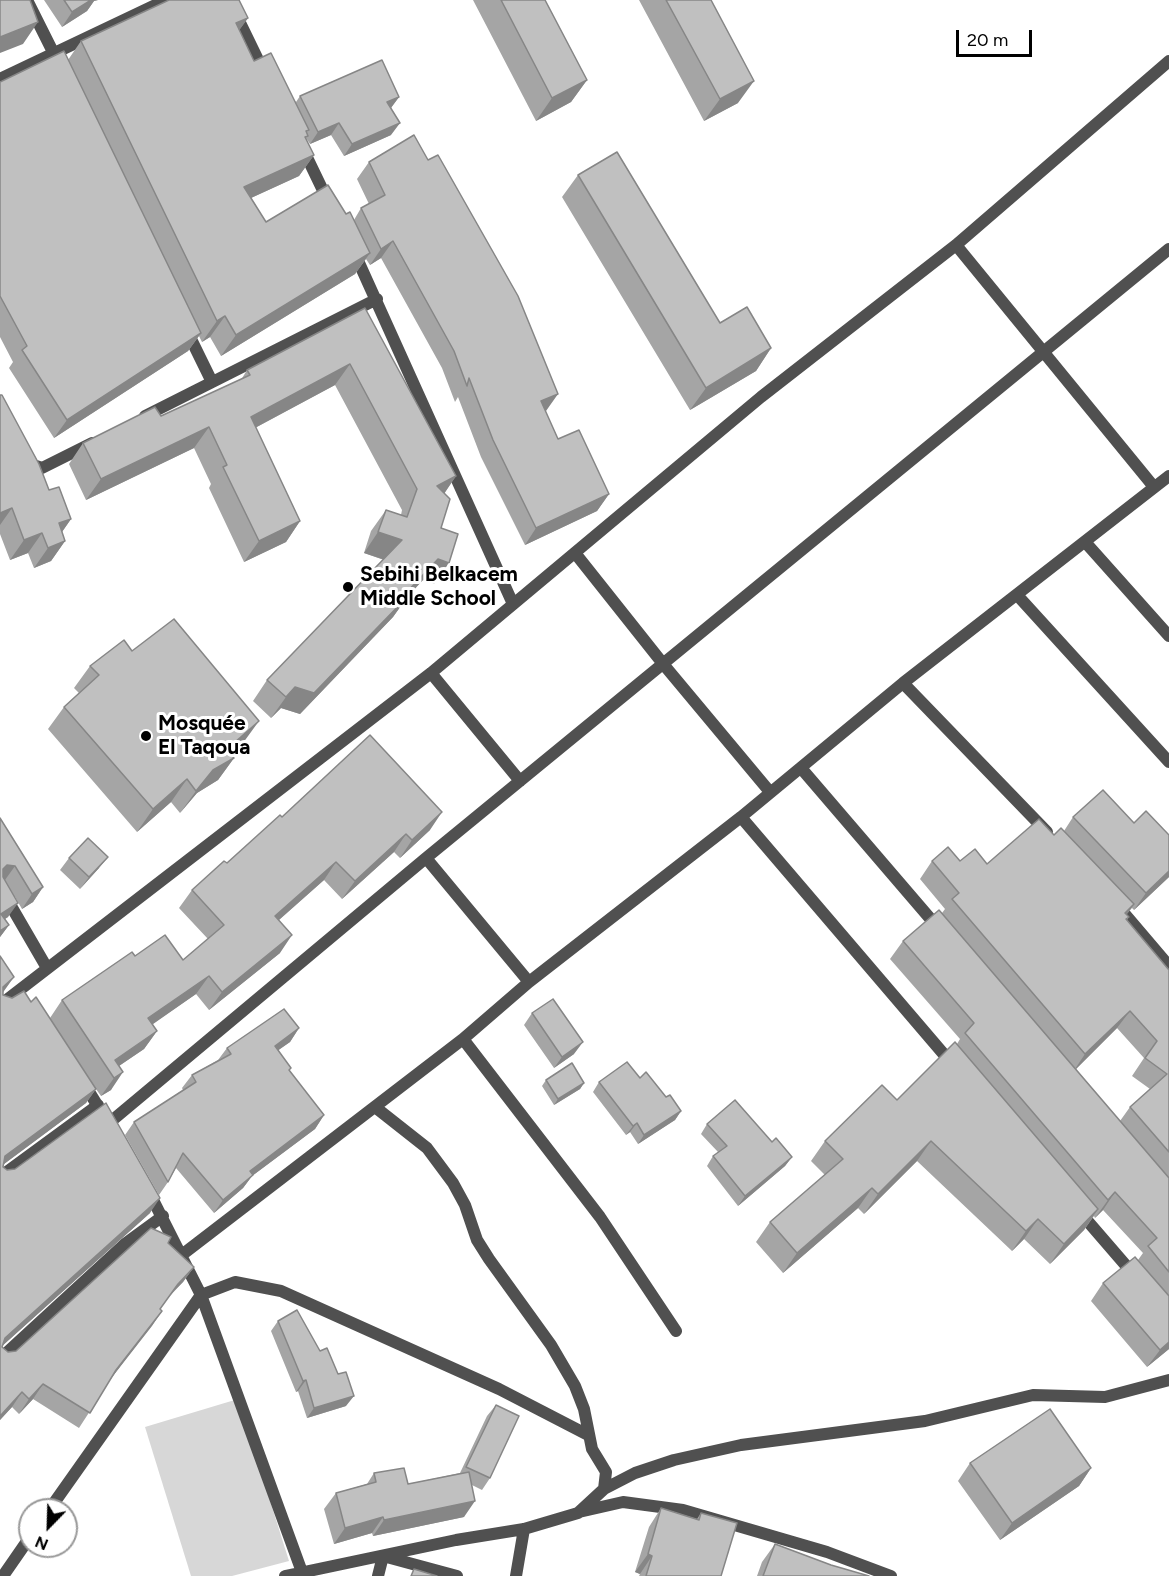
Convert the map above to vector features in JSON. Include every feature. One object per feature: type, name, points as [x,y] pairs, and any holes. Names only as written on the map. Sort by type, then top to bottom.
[{"type":"street","points":[[27,0],[69,85]]},
{"type":"street","points":[[0,79],[166,0]]},
{"type":"street","points":[[229,0],[271,85]]},
{"type":"street","points":[[0,1005],[24,994],[47,968],[431,673],[761,397],[956,246],[1169,61]]},
{"type":"street","points":[[298,139],[334,213]]},
{"type":"street","points":[[350,245],[377,299],[513,604]]},
{"type":"street","points":[[956,246],[1154,487]]},
{"type":"street","points":[[78,1076],[111,1128],[426,858],[1169,249]]},
{"type":"street","points":[[138,420],[377,299]]},
{"type":"street","points":[[181,319],[212,382]]},
{"type":"street","points":[[20,449],[29,465],[42,468],[106,436]]},
{"type":"street","points":[[183,1254],[463,1039],[529,982],[741,817],[903,683],[1018,596],[1169,476]]},
{"type":"street","points":[[1086,543],[1169,636]]},
{"type":"street","points":[[575,553],[664,665],[770,792]]},
{"type":"street","points":[[1018,596],[1169,762]]},
{"type":"street","points":[[431,673],[520,781]]},
{"type":"street","points":[[903,683],[1058,843]]},
{"type":"street","points":[[801,768],[947,938]]},
{"type":"street","points":[[741,817],[959,1071]]},
{"type":"street","points":[[426,858],[529,982]]},
{"type":"street","points":[[0,887],[47,968]]},
{"type":"street","points":[[1106,894],[1169,966]]},
{"type":"street","points":[[463,1039],[600,1217],[676,1330]]},
{"type":"street","points":[[0,1177],[98,1105]]},
{"type":"street","points":[[375,1107],[427,1148],[465,1205],[477,1240],[551,1345],[575,1386],[584,1409],[588,1435],[597,1461],[606,1472],[604,1489]]},
{"type":"street","points":[[142,1179],[183,1254],[201,1295],[302,1572]]},
{"type":"street","points":[[1068,1198],[1146,1289]]},
{"type":"street","points":[[0,1359],[126,1243],[163,1216]]},
{"type":"street","points":[[57,1498],[201,1295],[235,1282],[281,1291],[499,1389],[588,1435]]},
{"type":"street","points":[[578,1513],[604,1489],[635,1473],[674,1460],[741,1445],[925,1421],[1033,1395],[1105,1396],[1169,1380]]},
{"type":"street","points":[[285,1576],[524,1529],[623,1502],[657,1505],[827,1552],[891,1576]]},
{"type":"street","points":[[516,1576],[524,1529]]},
{"type":"street","points":[[823,1568],[827,1552]]},
{"type":"street","points":[[3,1576],[18,1554]]},
{"type":"street","points":[[378,1576],[382,1556]]},
{"type":"street","points":[[382,1556],[457,1576]]},
{"type":"shaded area","points":[[238,1399],[289,1561],[232,1576],[191,1576],[145,1427]]},
{"type":"building","points":[[0,0],[30,0],[38,22],[0,37]]},
{"type":"building","points":[[64,0],[91,0],[72,12]]},
{"type":"building","points":[[169,0],[239,0],[248,18],[236,23],[254,61],[271,53],[309,130],[306,131],[308,136],[305,137],[314,155],[244,187],[266,222],[328,185],[346,214],[350,212],[370,253],[236,335],[225,316],[217,321],[81,41]]},
{"type":"building","points":[[501,0],[545,0],[587,80],[552,98]]},
{"type":"building","points":[[666,0],[711,0],[754,81],[720,99]]},
{"type":"building","points":[[64,51],[201,333],[67,420],[22,350],[27,346],[0,296],[0,82]]},
{"type":"building","points":[[382,60],[399,97],[387,102],[400,123],[352,144],[339,123],[318,132],[300,96]]},
{"type":"building","points":[[414,135],[428,160],[438,155],[518,296],[558,394],[541,401],[558,439],[579,430],[609,494],[536,528],[493,440],[469,378],[467,386],[454,351],[393,241],[381,249],[361,208],[385,195],[369,162]]},
{"type":"building","points":[[617,152],[720,323],[747,307],[771,348],[706,388],[578,175]]},
{"type":"building","points":[[365,308],[456,476],[437,486],[450,499],[441,528],[458,534],[449,563],[438,559],[405,594],[408,596],[314,693],[295,687],[286,697],[267,680],[402,540],[378,532],[386,510],[407,517],[417,489],[350,364],[251,417],[300,521],[259,541],[223,467],[227,465],[209,427],[101,479],[83,443],[155,407],[161,416],[250,375],[247,370]]},
{"type":"building","points":[[0,395],[39,464],[49,490],[59,487],[71,519],[59,523],[65,541],[48,548],[42,533],[24,540],[12,508],[0,513]]},
{"type":"building","name":"Mosquée El Taqoua","points":[[174,619],[259,721],[226,750],[234,758],[213,770],[196,791],[187,779],[153,809],[64,707],[99,675],[90,666],[124,640],[132,651]]},
{"type":"building","points":[[370,735],[442,812],[412,840],[406,834],[355,881],[336,862],[275,916],[292,935],[222,992],[209,976],[148,1018],[157,1031],[115,1060],[123,1072],[114,1078],[62,1000],[132,952],[135,956],[165,935],[183,960],[224,925],[192,890],[224,861],[227,863],[280,815],[282,817]]},
{"type":"building","points":[[1103,790],[1134,823],[1146,811],[1169,835],[1169,871],[1146,893],[1073,817]]},
{"type":"building","points":[[0,818],[43,887],[32,894],[15,866],[7,865],[3,869],[3,877],[18,903],[1,914],[9,925],[0,931]]},
{"type":"building","points":[[1039,819],[1054,835],[1061,828],[1134,904],[1125,913],[1129,917],[1126,919],[1169,970],[1169,1152],[1130,1107],[1167,1074],[1145,1058],[1157,1041],[1130,1011],[1085,1054],[952,899],[959,893],[932,861],[948,847],[960,861],[975,849],[987,864]]},
{"type":"building","points":[[88,838],[108,857],[89,877],[69,858]]},
{"type":"building","points":[[939,910],[1169,1178],[1169,1272],[1148,1246],[1157,1238],[1115,1192],[1108,1200],[965,1033],[974,1023],[903,941]]},
{"type":"building","points":[[0,956],[14,977],[3,987],[3,995],[12,998],[24,991],[31,1002],[36,997],[96,1089],[5,1156],[3,1167],[7,1170],[15,1169],[106,1103],[160,1198],[5,1338],[2,1347],[8,1352],[16,1351],[151,1228],[171,1237],[168,1243],[194,1267],[178,1284],[160,1309],[162,1311],[116,1370],[90,1413],[43,1384],[29,1399],[22,1392],[0,1416]]},
{"type":"building","points":[[553,999],[583,1042],[562,1057],[532,1013]]},
{"type":"building","points":[[284,1009],[299,1028],[275,1046],[291,1068],[289,1070],[324,1115],[250,1171],[253,1175],[223,1200],[183,1153],[168,1182],[134,1122],[196,1082],[192,1075],[231,1054],[227,1048]]},
{"type":"building","points":[[955,1042],[1098,1209],[1064,1244],[1038,1219],[1026,1231],[931,1141],[878,1194],[872,1188],[797,1253],[770,1222],[843,1159],[825,1141],[882,1085],[897,1100]]},
{"type":"building","points":[[627,1062],[640,1078],[646,1072],[666,1097],[670,1095],[681,1111],[644,1135],[637,1123],[633,1126],[599,1082]]},
{"type":"building","points":[[572,1063],[584,1083],[558,1099],[546,1080]]},
{"type":"building","points":[[735,1100],[772,1142],[776,1138],[792,1157],[745,1196],[713,1156],[727,1146],[707,1124]]},
{"type":"building","points":[[1135,1257],[1169,1296],[1169,1342],[1160,1350],[1103,1283]]},
{"type":"building","points":[[297,1310],[320,1351],[327,1348],[338,1374],[346,1372],[354,1396],[314,1408],[306,1380],[303,1381],[278,1321]]},
{"type":"building","points":[[496,1405],[519,1416],[490,1478],[466,1467]]},
{"type":"building","points":[[1050,1409],[1091,1468],[1012,1523],[970,1463]]},
{"type":"building","points":[[404,1468],[408,1484],[469,1472],[475,1501],[384,1520],[383,1517],[345,1528],[336,1493],[376,1482],[374,1473]]},
{"type":"building","points":[[661,1508],[699,1520],[701,1513],[737,1523],[721,1576],[646,1576],[652,1556],[648,1554]]},
{"type":"building","points":[[775,1544],[831,1565],[869,1576],[763,1576]]},
{"type":"building","points":[[414,1569],[437,1576],[411,1576]]},
{"type":"place","name":"Sebihi Belkacem Middle School","points":[[348,587]]},
{"type":"place","name":"Mosquée El Taqoua","points":[[146,736]]}]
